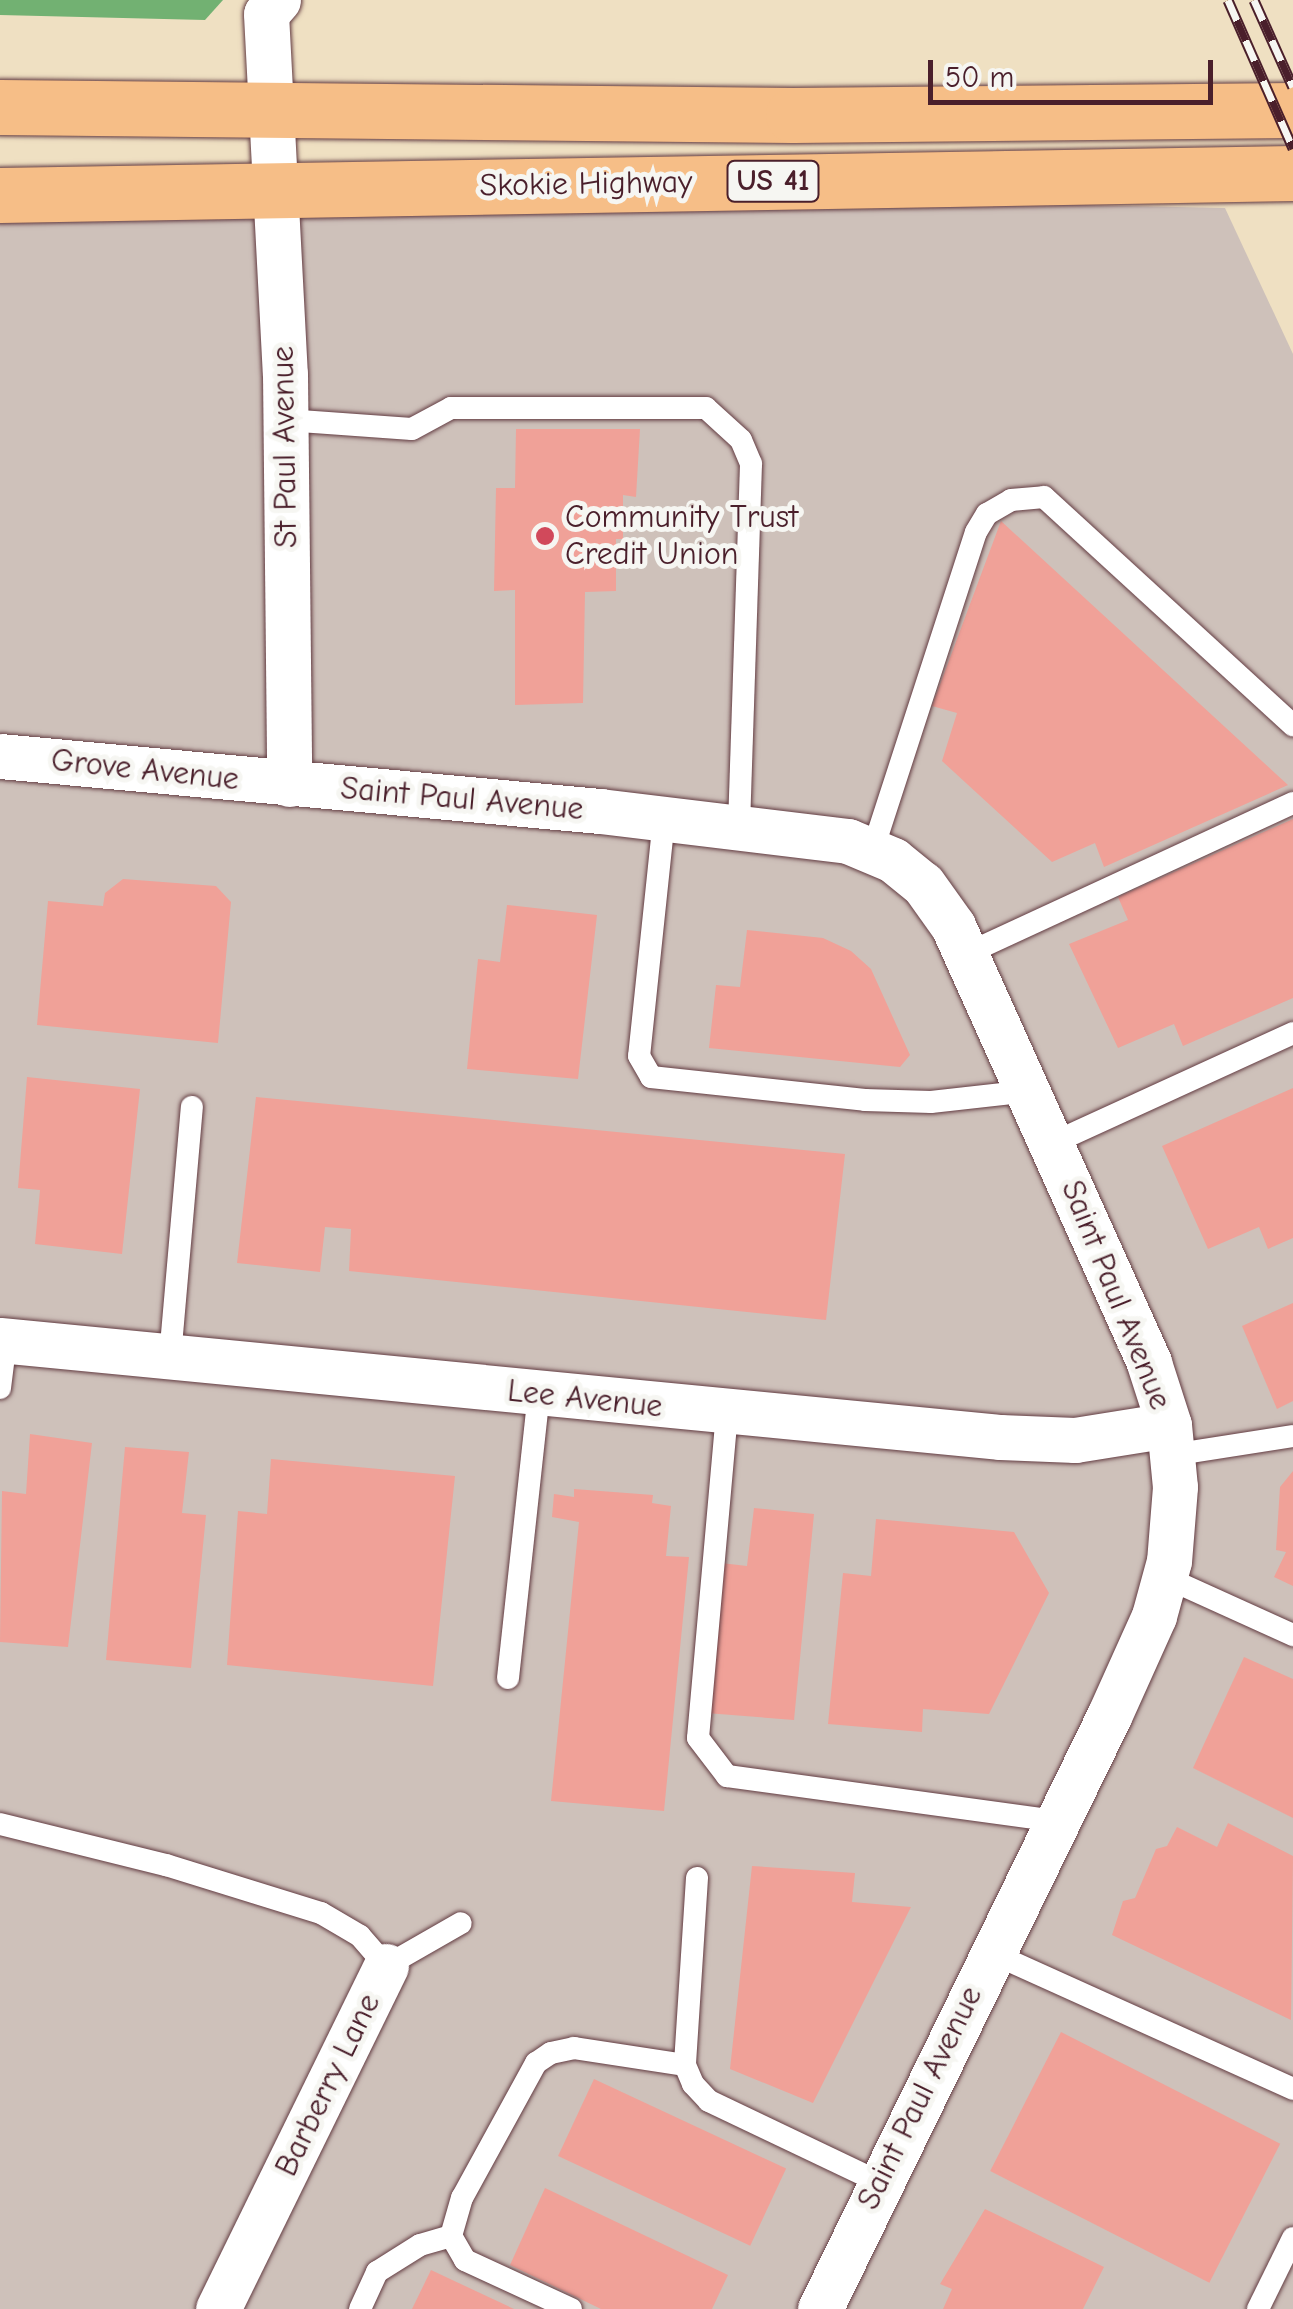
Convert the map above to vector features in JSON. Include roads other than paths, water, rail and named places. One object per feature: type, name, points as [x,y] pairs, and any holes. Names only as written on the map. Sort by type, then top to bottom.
[{"type":"highway","name":"US 41","points":[[0,107],[1293,110]]},
{"type":"highway","name":"Skokie Highway","points":[[0,195],[1293,173]]},
{"type":"street","name":"St Paul Avenue","points":[[278,0],[266,14],[286,420],[289,784]]},
{"type":"street","name":"Grove Avenue","points":[[0,756],[289,784]]},
{"type":"street","name":"Saint Paul Avenue","points":[[289,784],[664,819],[848,841],[923,884],[966,954],[1053,1143],[1171,1440],[1165,1577],[1154,1616],[820,2309]]},
{"type":"street","name":"Lee Avenue","points":[[3,1340],[728,1413],[1056,1439],[1171,1440]]},
{"type":"street","name":"Barberry Lane","points":[[218,2309],[386,1966]]},
{"type":"lane","points":[[286,420],[412,429],[451,408],[706,408],[741,440],[752,464],[740,829]]},
{"type":"lane","points":[[872,852],[976,532],[986,514],[1010,500],[1044,497],[1293,725]]},
{"type":"lane","points":[[966,954],[1293,804]]},
{"type":"lane","points":[[664,819],[639,1056],[651,1076],[865,1100],[931,1102],[1029,1091]]},
{"type":"lane","points":[[1053,1143],[1293,1033]]},
{"type":"lane","points":[[170,1357],[192,1108]]},
{"type":"lane","points":[[0,1388],[3,1340]]},
{"type":"lane","points":[[508,1678],[540,1394]]},
{"type":"lane","points":[[728,1413],[698,1738],[727,1776],[1057,1820]]},
{"type":"lane","points":[[1171,1440],[1293,1436]]},
{"type":"lane","points":[[1165,1577],[1293,1635]]},
{"type":"lane","name":"Barberry Lane","points":[[0,1824],[166,1865],[320,1913],[360,1936],[386,1966]]},
{"type":"lane","points":[[697,1878],[685,2065],[709,2101],[879,2182]]},
{"type":"lane","points":[[386,1966],[462,1923]]},
{"type":"lane","points":[[992,1953],[1293,2090]]},
{"type":"lane","points":[[571,2309],[465,2260],[451,2236],[462,2198],[536,2062],[574,2048],[685,2065]]},
{"type":"lane","points":[[360,2309],[377,2272],[420,2245],[451,2236]]},
{"type":"lane","points":[[1258,2309],[1293,2238]]},
{"type":"railway","points":[[1228,0],[1293,148]]},
{"type":"railway","points":[[1254,0],[1293,87]]},
{"type":"place","name":"Community Trust Credit Union","points":[[545,536]]}]
